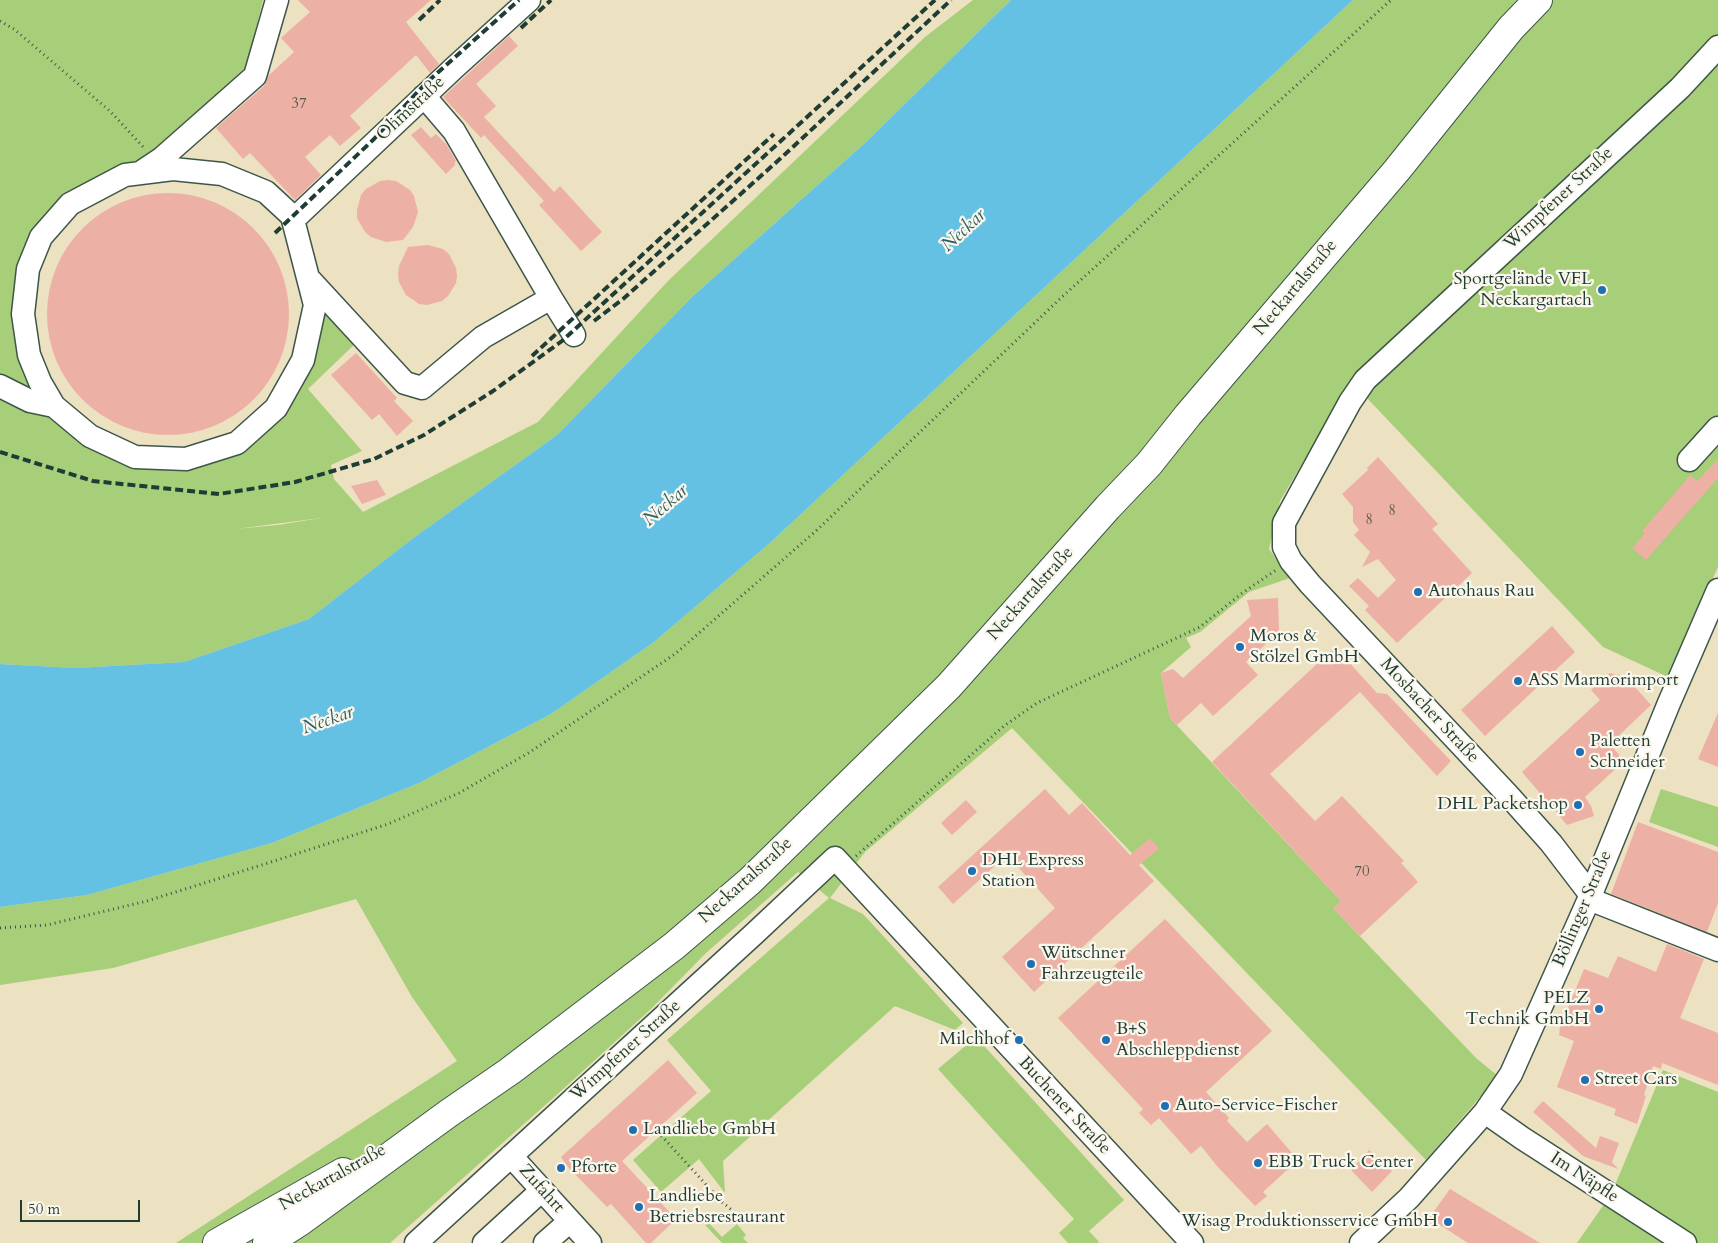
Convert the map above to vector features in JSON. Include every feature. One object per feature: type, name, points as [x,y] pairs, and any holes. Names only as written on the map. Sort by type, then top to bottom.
[{"type":"main road","name":"Neckartalstraße","points":[[217,1243],[449,1112],[510,1072],[680,940],[750,881],[949,686],[1108,507],[1150,464],[1188,415],[1396,170],[1511,28],[1538,0]]},
{"type":"main road","name":"Neckartalstraße","points":[[267,1243],[294,1232],[449,1112]]},
{"type":"street","points":[[149,167],[222,174],[266,192],[292,216],[315,305],[303,360],[276,408],[237,444],[186,459],[135,456],[90,436],[54,406],[40,382],[28,355],[23,314],[28,269],[41,237],[70,204],[125,175],[149,167],[255,76],[277,0]]},
{"type":"street","name":"Ohmstraße","points":[[293,220],[424,96],[530,0]]},
{"type":"street","name":"Wimpfener Straße","points":[[1284,523],[1364,380],[1680,88],[1718,47]]},
{"type":"street","points":[[424,96],[454,131],[550,298],[574,335]]},
{"type":"street","points":[[309,279],[405,383],[422,388],[483,337],[550,298]]},
{"type":"street","points":[[0,386],[30,401],[54,406]]},
{"type":"street","points":[[1690,460],[1718,428]]},
{"type":"street","name":"Mosbacher Straße","points":[[1284,523],[1284,547],[1291,561],[1310,584],[1551,843],[1590,897]]},
{"type":"street","name":"Böllinger Straße","points":[[1361,1243],[1409,1198],[1484,1112],[1511,1074],[1590,897],[1669,703],[1718,590]]},
{"type":"street","name":"Wimpfener Straße","points":[[416,1243],[754,934],[840,862]]},
{"type":"street","name":"Buchener Straße","points":[[840,862],[1192,1243]]},
{"type":"street","points":[[1590,897],[1718,950]]},
{"type":"street","name":"Im Näpfle","points":[[1484,1112],[1685,1243]]},
{"type":"street","name":"Zufahrt","points":[[511,1156],[590,1243]]},
{"type":"street","points":[[484,1243],[542,1190]]},
{"type":"street","points":[[545,1243],[570,1221]]},
{"type":"path","points":[[0,928],[47,925],[138,903],[388,824],[459,793],[530,752],[675,654],[810,536],[1063,296],[1391,0]]},
{"type":"path","points":[[0,21],[14,29],[111,112],[149,167]]},
{"type":"path","points":[[840,862],[1004,726],[1037,703],[1200,627],[1241,594],[1291,561]]},
{"type":"path","points":[[658,1132],[733,1212],[754,1219]]},
{"type":"green space","points":[[0,0],[263,0],[245,72],[139,165],[30,248],[31,381],[143,464],[263,430],[320,299],[357,342],[308,389],[362,451],[331,465],[334,479],[363,512],[538,422],[669,280],[925,37],[973,0],[1011,0],[866,142],[692,297],[557,435],[412,539],[309,619],[184,662],[76,668],[0,664]],"holes":[[[321,518],[278,525],[235,529]]]},
{"type":"green space","points":[[1353,0],[1718,0],[1718,567],[1668,677],[1603,647],[1350,382],[1280,501],[1269,549],[1290,578],[1249,592],[1200,632],[1186,638],[1191,647],[1161,673],[1170,718],[1341,901],[1334,909],[1477,1059],[1498,1076],[1426,1160],[1012,728],[865,852],[830,898],[863,914],[963,1023],[955,1030],[895,1006],[723,1161],[725,1193],[699,1159],[661,1192],[633,1160],[711,1091],[667,1040],[829,898],[798,872],[706,953],[651,1009],[561,1091],[390,1243],[176,1243],[457,1061],[412,997],[356,899],[113,968],[0,985],[0,907],[87,895],[272,843],[419,783],[551,714],[654,642],[771,542]]},
{"type":"green space","points":[[1661,789],[1718,807],[1718,847],[1649,822]]},
{"type":"green space","points":[[976,1037],[1124,1200],[1089,1231],[1098,1243],[1068,1243],[1059,1233],[1074,1219],[938,1069]]},
{"type":"green space","points":[[1663,1070],[1718,1092],[1718,1243],[1698,1243],[1613,1190]]},
{"type":"green space","points":[[1607,1200],[1674,1243],[1577,1243]]},
{"type":"green space","points":[[709,1223],[722,1237],[737,1224],[746,1235],[743,1238],[748,1243],[722,1243],[705,1225]]},
{"type":"water","name":"Neckar","points":[[1011,0],[1353,0],[771,542],[654,642],[551,714],[419,783],[272,843],[87,895],[0,907],[0,664],[76,668],[184,662],[309,619],[412,539],[557,435],[692,297],[866,142]]},
{"type":"building","points":[[298,0],[431,0],[406,22],[439,64],[430,73],[416,55],[350,116],[361,128],[340,146],[330,135],[305,157],[321,175],[295,200],[250,153],[243,159],[216,128],[264,86],[269,75],[294,52],[281,38],[310,12]]},
{"type":"building","points":[[509,36],[518,46],[476,84],[496,106],[484,117],[554,192],[560,186],[602,232],[581,251],[539,205],[544,201],[484,135],[481,138],[443,97]]},
{"type":"building","points":[[421,127],[431,138],[436,134],[446,144],[456,161],[454,163],[456,164],[446,174],[411,135]]},
{"type":"building","points":[[380,181],[396,181],[410,190],[414,196],[418,212],[413,227],[403,240],[386,242],[371,237],[365,232],[357,218],[357,210],[361,195],[366,189]]},
{"type":"building","points":[[168,193],[192,195],[225,207],[245,221],[261,237],[275,257],[284,279],[289,314],[287,338],[275,371],[261,391],[245,407],[225,421],[203,430],[168,435],[144,433],[111,421],[91,407],[75,391],[61,371],[52,349],[47,314],[49,290],[61,257],[75,237],[91,221],[111,207],[133,198]]},
{"type":"building","points":[[428,245],[443,249],[449,254],[456,268],[457,276],[456,283],[448,296],[442,301],[427,305],[419,304],[406,295],[399,282],[398,274],[399,266],[408,247]]},
{"type":"building","points":[[356,353],[397,398],[394,401],[413,421],[397,436],[379,414],[372,420],[331,375]]},
{"type":"building","points":[[1378,457],[1438,524],[1432,529],[1472,573],[1397,643],[1365,610],[1369,606],[1349,586],[1358,578],[1378,598],[1396,580],[1378,559],[1362,567],[1370,552],[1354,535],[1359,530],[1353,522],[1353,507],[1342,494],[1368,470],[1367,468]]},
{"type":"building","points":[[1718,459],[1718,478],[1646,560],[1632,548],[1645,533],[1642,531],[1690,475],[1697,481]]},
{"type":"building","points":[[377,480],[386,495],[362,504],[351,486]]},
{"type":"building","name":"Moros & Stölzel GmbH","points":[[1278,598],[1279,632],[1246,662],[1258,675],[1213,716],[1201,703],[1177,725],[1170,718],[1161,673],[1173,669],[1183,678],[1251,616],[1247,600]]},
{"type":"building","name":"ASS Marmorimport","points":[[1552,626],[1575,652],[1485,736],[1461,710]]},
{"type":"building","points":[[1335,647],[1377,693],[1387,694],[1451,761],[1437,776],[1360,692],[1270,774],[1315,821],[1342,796],[1404,861],[1401,863],[1418,882],[1360,936],[1333,908],[1341,901],[1212,762]]},
{"type":"building","name":"Paletten Schneider","points":[[1610,673],[1626,677],[1651,705],[1610,744],[1624,761],[1585,797],[1591,806],[1594,816],[1567,825],[1522,772],[1600,700],[1591,690]]},
{"type":"building","points":[[1718,713],[1718,767],[1698,759]]},
{"type":"building","points":[[1045,789],[1069,815],[1082,803],[1130,855],[1150,838],[1159,849],[1139,865],[1154,881],[1034,992],[1002,957],[1055,908],[1007,855],[953,904],[938,887]]},
{"type":"building","points":[[966,800],[977,812],[952,835],[941,823]]},
{"type":"building","points":[[1638,822],[1718,852],[1718,903],[1707,932],[1611,894]]},
{"type":"building","points":[[1165,919],[1272,1031],[1206,1092],[1229,1118],[1227,1121],[1247,1142],[1267,1124],[1298,1160],[1263,1192],[1267,1196],[1255,1206],[1201,1146],[1191,1154],[1159,1118],[1151,1125],[1139,1113],[1143,1109],[1058,1018]]},
{"type":"building","points":[[1667,944],[1704,959],[1680,1018],[1718,1033],[1718,1085],[1662,1063],[1661,1069],[1653,1066],[1637,1124],[1614,1115],[1616,1109],[1557,1087],[1574,1041],[1559,1035],[1559,1030],[1584,969],[1608,978],[1618,956],[1656,972]]},
{"type":"building","name":"Landliebe GmbH","points":[[668,1060],[697,1093],[622,1161],[676,1219],[651,1243],[646,1243],[611,1204],[607,1207],[568,1167],[561,1157]]},
{"type":"building","points":[[1543,1101],[1596,1148],[1600,1136],[1619,1143],[1612,1162],[1618,1169],[1583,1156],[1533,1112]]},
{"type":"building","points":[[1369,1150],[1392,1171],[1372,1192],[1351,1170]]},
{"type":"building","points":[[1450,1189],[1540,1243],[1468,1243],[1429,1218]]},
{"type":"railway","points":[[419,20],[440,0]]},
{"type":"railway","points":[[275,233],[374,139],[425,84],[519,0]]},
{"type":"railway","points":[[521,28],[551,0]]},
{"type":"railway","points":[[0,452],[93,481],[219,494],[295,482],[374,459],[424,435],[493,391],[562,341],[935,0]]},
{"type":"railway","points":[[594,321],[623,299],[781,158],[951,0]]},
{"type":"railway","points":[[532,356],[774,134]]},
{"type":"place","name":"Sportgelände VFL Neckargartach","points":[[1602,290]]},
{"type":"place","name":"Autohaus Rau","points":[[1418,592]]},
{"type":"place","name":"Moros & Stölzel GmbH","points":[[1240,647]]},
{"type":"place","name":"ASS Marmorimport","points":[[1518,681]]},
{"type":"place","name":"Paletten Schneider","points":[[1580,752]]},
{"type":"place","name":"DHL Packetshop","points":[[1578,805]]},
{"type":"place","name":"DHL Express Station","points":[[972,871]]},
{"type":"place","name":"Wütschner Fahrzeugteile","points":[[1031,964]]},
{"type":"place","name":"PELZ Technik GmbH","points":[[1599,1009]]},
{"type":"place","name":"Milchhof","points":[[1019,1040]]},
{"type":"place","name":"B+S Abschleppdienst","points":[[1106,1040]]},
{"type":"place","name":"Street Cars","points":[[1585,1080]]},
{"type":"place","name":"Auto-Service-Fischer","points":[[1165,1106]]},
{"type":"place","name":"Landliebe GmbH","points":[[633,1130]]},
{"type":"place","name":"EBB Truck Center","points":[[1258,1163]]},
{"type":"place","name":"Pforte","points":[[561,1168]]},
{"type":"place","name":"Landliebe Betriebsrestaurant","points":[[639,1207]]},
{"type":"place","name":"Wisag Produktionsservice GmbH","points":[[1448,1222]]}]
